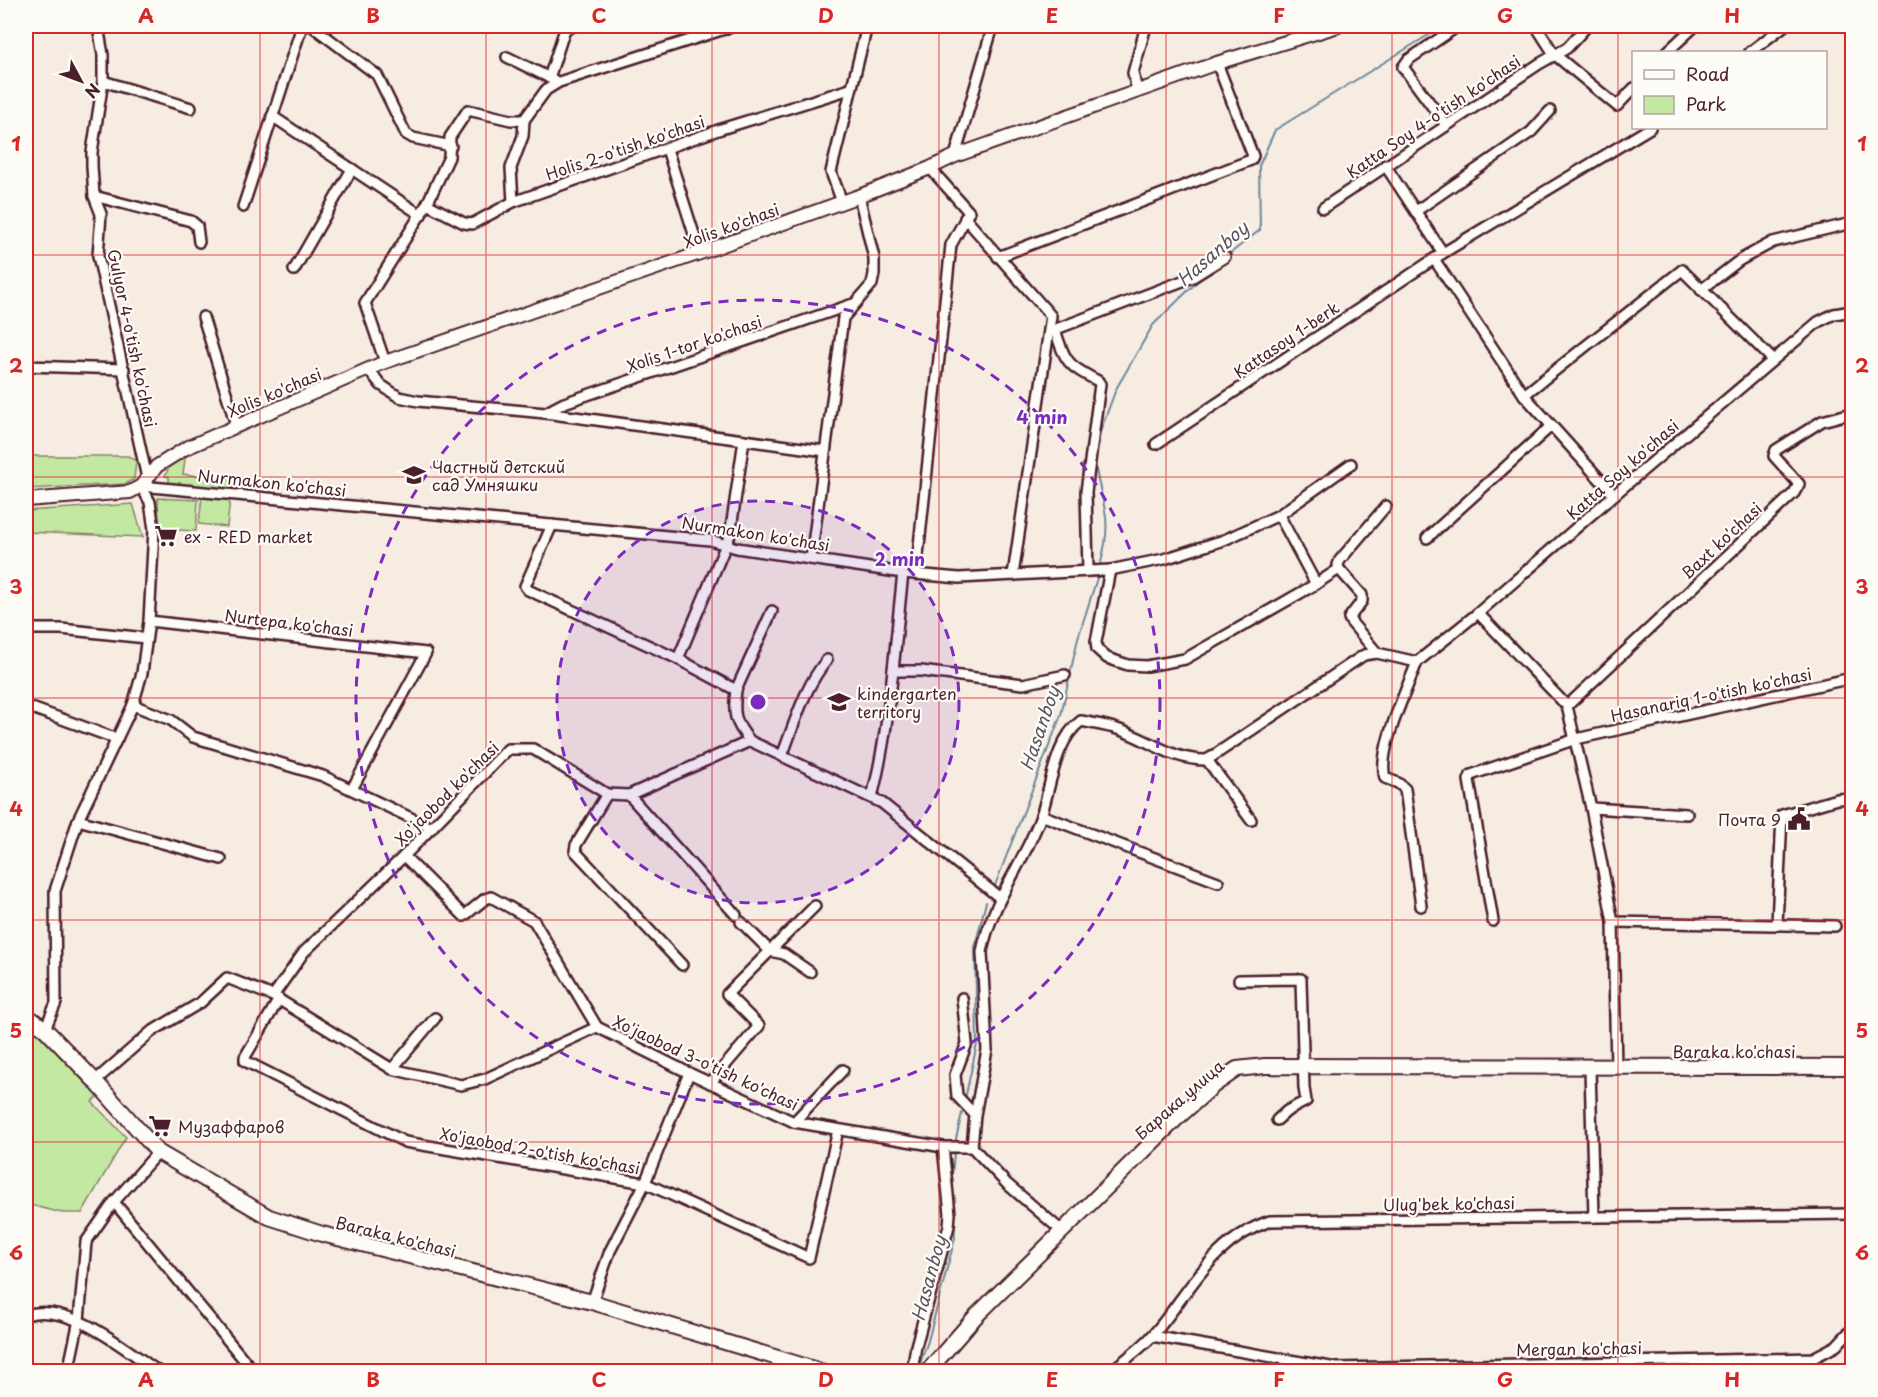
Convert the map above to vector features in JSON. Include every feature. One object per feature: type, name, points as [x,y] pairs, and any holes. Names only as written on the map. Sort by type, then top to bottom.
[{"type":"main road","name":"Baraka ko'chasi","points":[[26,1015],[45,1029],[158,1152],[253,1209],[287,1224],[592,1302],[824,1371]]},
{"type":"main road","name":"Барака улица","points":[[927,1371],[976,1316],[1176,1119],[1225,1076],[1237,1069],[1251,1066],[1616,1068]]},
{"type":"main road","name":"Baraka ko'chasi","points":[[1616,1068],[1852,1067]]},
{"type":"street","name":"Gulyor 4-o'tish ko'chasi","points":[[98,26],[103,55],[104,81],[92,152],[94,196],[101,214],[98,256],[124,369],[144,482]]},
{"type":"street","points":[[243,207],[302,26]]},
{"type":"street","points":[[312,26],[326,29],[377,75],[406,134],[413,138],[451,146]]},
{"type":"street","points":[[549,78],[568,26]]},
{"type":"street","points":[[513,202],[511,168],[523,136],[524,120],[546,90],[559,82],[734,26]]},
{"type":"street","points":[[842,202],[831,172],[867,26]]},
{"type":"street","points":[[955,156],[993,26]]},
{"type":"street","points":[[1137,91],[1132,73],[1146,26]]},
{"type":"street","name":"Xolis ko'chasi","points":[[144,482],[157,466],[169,457],[236,425],[385,362],[700,254],[859,196],[955,156],[1137,91],[1217,63],[1338,26]]},
{"type":"street","points":[[1446,125],[1403,67],[1408,60],[1458,26]]},
{"type":"street","points":[[1536,26],[1554,54],[1617,106],[1632,90]]},
{"type":"street","name":"Katta Soy 4-o'tish ko'chasi","points":[[1323,208],[1566,48],[1587,26]]},
{"type":"street","points":[[1668,51],[1695,26]]},
{"type":"street","points":[[1751,51],[1784,26]]},
{"type":"street","points":[[507,57],[559,82]]},
{"type":"street","points":[[998,257],[1251,160],[1253,156],[1217,63]]},
{"type":"street","points":[[104,81],[191,108]]},
{"type":"street","name":"Holis 2-o'tish ko'chasi","points":[[427,204],[464,223],[472,224],[513,202],[721,129],[850,90]]},
{"type":"street","points":[[385,362],[366,303],[427,204],[448,157],[451,146],[450,137],[468,110],[511,120],[524,120]]},
{"type":"street","points":[[1416,211],[1531,132],[1550,111]]},
{"type":"street","points":[[272,116],[421,215]]},
{"type":"street","name":"Kattasoy 1-berk","points":[[1156,444],[1443,253],[1648,129]]},
{"type":"street","points":[[667,149],[700,254]]},
{"type":"street","points":[[1386,165],[1443,253]]},
{"type":"street","points":[[916,574],[951,245],[969,210],[930,168]]},
{"type":"street","points":[[294,270],[352,169]]},
{"type":"street","points":[[94,196],[191,221],[197,226],[199,242]]},
{"type":"street","points":[[811,559],[843,318],[872,284],[874,274],[874,258],[859,196]]},
{"type":"street","points":[[965,218],[1051,316],[1052,331],[1013,575]]},
{"type":"street","points":[[1701,291],[1740,260],[1773,242],[1852,223]]},
{"type":"street","points":[[1052,331],[1185,280],[1225,256]]},
{"type":"street","points":[[1434,259],[1524,395],[1614,495]]},
{"type":"street","points":[[1524,395],[1682,270],[1773,360]]},
{"type":"street","name":"Xolis 1-tor ko'chasi","points":[[545,412],[564,403],[853,304]]},
{"type":"street","name":"Katta Soy ko'chasi","points":[[1417,662],[1478,613],[1818,322],[1834,314],[1852,311]]},
{"type":"street","points":[[203,317],[236,425]]},
{"type":"street","points":[[1052,331],[1066,360],[1100,384],[1086,492],[1088,570]]},
{"type":"street","points":[[26,366],[124,369]]},
{"type":"street","name":"Xolis 1-tor ko'chasi","points":[[368,369],[381,385],[399,396],[442,405],[545,412],[825,451]]},
{"type":"street","name":"Baxt ko'chasi","points":[[1566,706],[1794,493],[1799,484],[1774,456],[1776,450],[1822,421],[1852,412]]},
{"type":"street","points":[[1427,538],[1551,426]]},
{"type":"street","points":[[678,659],[730,535],[744,440]]},
{"type":"street","name":"Nurmakon ko'chasi","points":[[26,500],[127,493],[144,482],[710,540],[737,549],[903,573],[959,578],[1110,570],[1164,559],[1224,540],[1278,515],[1351,464]]},
{"type":"street","points":[[45,1029],[56,1003],[56,891],[78,820],[133,705],[142,673],[154,529],[144,482]]},
{"type":"street","points":[[1377,652],[1351,622],[1351,614],[1358,608],[1362,595],[1338,565],[1386,506]]},
{"type":"street","points":[[1278,515],[1316,584]]},
{"type":"street","points":[[552,525],[525,586],[528,590],[678,659],[736,690]]},
{"type":"street","points":[[1110,570],[1096,642],[1097,649],[1107,658],[1128,665],[1148,666],[1185,659],[1339,569]]},
{"type":"street","points":[[872,797],[893,671],[903,573]]},
{"type":"street","points":[[772,611],[736,690],[734,716],[741,730],[750,741],[882,803],[1000,898]]},
{"type":"street","points":[[1478,613],[1566,706],[1576,739],[1613,922],[1616,1068]]},
{"type":"street","name":"Nurtepa ko'chasi","points":[[148,621],[426,653],[352,789]]},
{"type":"street","points":[[26,629],[61,628],[146,638]]},
{"type":"street","points":[[1063,1232],[1007,1184],[972,1147],[975,1115],[987,1050],[982,952],[1000,898],[1023,856],[1041,815],[1063,742],[1072,728],[1081,721],[1115,728],[1168,753],[1191,760],[1208,760],[1364,655],[1377,652],[1417,662],[1385,749],[1383,772],[1385,778],[1398,783],[1405,789],[1421,906]]},
{"type":"street","points":[[782,756],[807,689],[815,674],[827,660]]},
{"type":"street","points":[[893,671],[921,670],[1023,684],[1065,675]]},
{"type":"street","name":"Hasanariq 1-o'tish ko'chasi","points":[[1493,921],[1469,777],[1576,739],[1852,678]]},
{"type":"street","points":[[133,705],[171,720],[194,737],[323,776],[432,828]]},
{"type":"street","points":[[29,707],[117,739]]},
{"type":"street","name":"Xo'jaobod ko'chasi","points":[[276,998],[304,952],[404,856],[508,749],[533,749],[607,794],[629,795],[750,741]]},
{"type":"street","points":[[1208,760],[1251,820]]},
{"type":"street","points":[[607,794],[575,851],[682,965]]},
{"type":"street","points":[[629,795],[738,919],[770,951],[784,954],[810,972]]},
{"type":"street","points":[[1778,924],[1782,815],[1837,799],[1852,798]]},
{"type":"street","points":[[1591,808],[1687,814]]},
{"type":"street","points":[[1041,815],[1218,882]]},
{"type":"street","points":[[78,820],[221,859]]},
{"type":"street","name":"Xo'jaobod 3-o'tish ko'chasi","points":[[404,856],[464,916],[485,898],[491,897],[534,921],[597,1027],[794,1122],[943,1147],[972,1147]]},
{"type":"street","points":[[710,1083],[759,1026],[727,994],[815,906]]},
{"type":"street","points":[[1613,922],[1835,926]]},
{"type":"street","points":[[95,1081],[150,1032],[200,1003],[227,978],[276,998]]},
{"type":"street","points":[[1239,980],[1301,979],[1306,1101],[1287,1111],[1277,1120]]},
{"type":"street","name":"Xo'jaobod 3-o'tish ko'chasi","points":[[276,998],[392,1069],[460,1085],[485,1079],[597,1027]]},
{"type":"street","name":"Xo'jaobod 2-o'tish ko'chasi","points":[[276,998],[245,1061],[405,1142],[645,1183],[809,1258],[838,1130]]},
{"type":"street","points":[[962,998],[966,1048],[955,1075],[957,1096],[975,1115]]},
{"type":"street","points":[[392,1069],[435,1018]]},
{"type":"street","points":[[1590,1068],[1594,1217]]},
{"type":"street","points":[[794,1122],[843,1070]]},
{"type":"street","points":[[592,1302],[610,1251],[645,1183],[689,1073]]},
{"type":"street","points":[[912,1371],[916,1346],[949,1226],[950,1214],[943,1147]]},
{"type":"street","points":[[68,1371],[79,1320],[86,1242],[114,1202],[158,1152]]},
{"type":"street","points":[[114,1202],[254,1371]]},
{"type":"street","name":"Ulug'bek ko'chasi","points":[[1110,1371],[1152,1336],[1212,1258],[1232,1239],[1253,1226],[1270,1221],[1852,1214]]},
{"type":"street","points":[[26,1315],[51,1311],[79,1320],[159,1371]]},
{"type":"street","name":"Mergan ko'chasi","points":[[1152,1336],[1336,1370],[1813,1358],[1836,1346],[1852,1329]]},
{"type":"street","points":[[1755,1371],[1757,1359]]},
{"type":"green space","points":[[186,452],[183,474],[232,480],[232,492],[169,485],[169,477],[165,476],[173,459]]},
{"type":"green space","points":[[26,456],[128,456],[136,461],[134,479],[125,484],[26,489]]},
{"type":"green space","points":[[202,496],[230,498],[227,527],[199,524]]},
{"type":"green space","points":[[158,498],[198,500],[196,531],[159,529]]},
{"type":"green space","points":[[133,504],[143,537],[26,532],[26,511]]},
{"type":"green space","points":[[26,1022],[98,1096],[92,1102],[126,1137],[82,1213],[62,1213],[26,1204]]},
{"type":"waterway","name":"Hasanboy","points":[[1228,255],[1260,230],[1259,166],[1275,130],[1443,26]]},
{"type":"waterway","name":"Hasanboy","points":[[1096,443],[1116,389],[1153,325],[1205,274]]},
{"type":"waterway","name":"Hasanboy","points":[[1095,460],[1107,525],[1100,566]]},
{"type":"waterway","name":"Hasanboy","points":[[994,888],[1061,715],[1078,638],[1098,575]]},
{"type":"waterway","name":"Hasanboy","points":[[965,1099],[977,1044],[975,946],[986,902]]},
{"type":"waterway","name":"Hasanboy","points":[[955,1143],[962,1113]]},
{"type":"waterway","name":"Hasanboy","points":[[953,1200],[954,1154]]},
{"type":"waterway","name":"Hasanboy","points":[[917,1372],[928,1341],[955,1238],[954,1218]]},
{"type":"place","name":"Частный детский сад Умняшки","points":[[414,475]]},
{"type":"place","name":"ex - RED market","points":[[166,536]]},
{"type":"place","name":"kindergarten territory","points":[[839,702]]},
{"type":"place","name":"Почта 9","points":[[1799,819]]},
{"type":"place","name":"Музаффаров","points":[[160,1126]]}]
